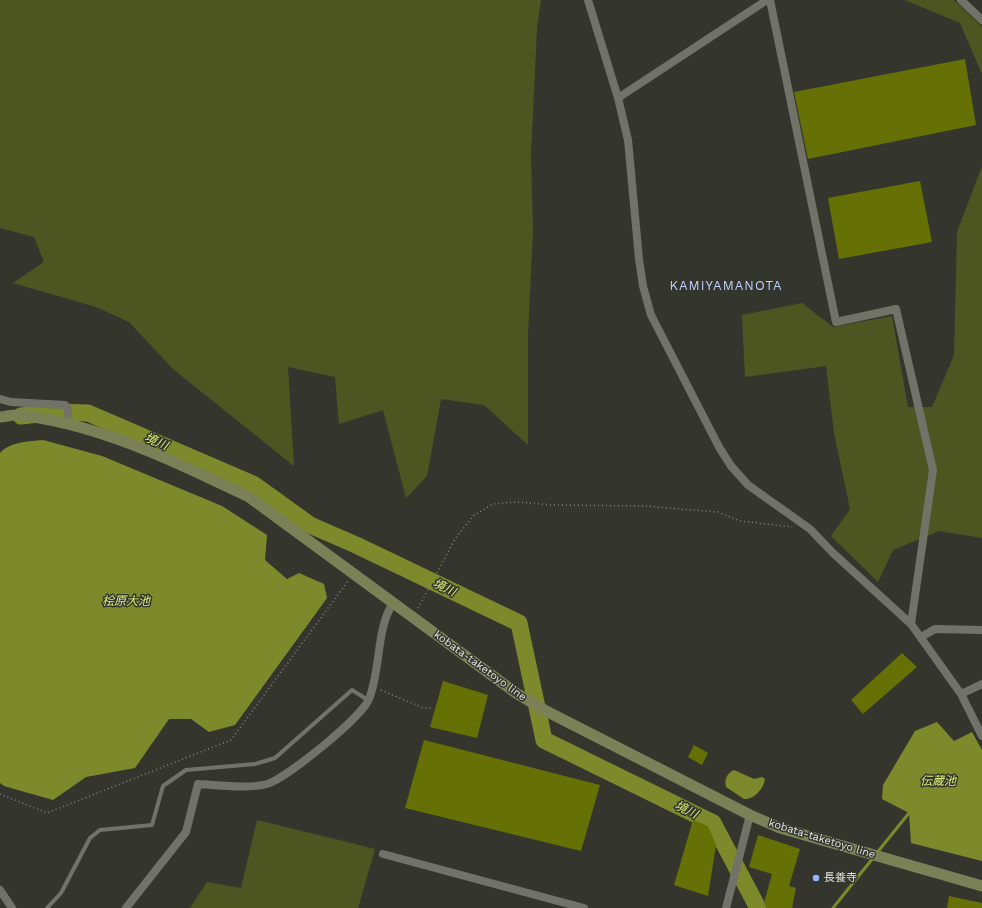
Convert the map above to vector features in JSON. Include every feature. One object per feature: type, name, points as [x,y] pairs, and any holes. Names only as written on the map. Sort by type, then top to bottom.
[{"type":"main road","name":"kobata-taketoyo line","points":[[1,419],[16,414],[68,423],[92,430],[183,466],[249,497],[516,693],[546,711],[780,828],[982,886]]},
{"type":"street","points":[[588,0],[618,98],[628,140],[643,286],[651,315],[719,447],[731,466],[748,485],[810,529],[833,553],[911,624],[961,694],[982,736]]},
{"type":"street","points":[[618,98],[769,0],[836,322],[896,309],[933,470],[911,624]]},
{"type":"street","points":[[963,1],[982,20]]},
{"type":"street","points":[[0,399],[11,402],[65,405],[68,409],[68,423]]},
{"type":"street","points":[[126,908],[186,832],[198,784],[258,785],[269,783],[299,766],[319,750],[369,700],[380,655],[386,614],[394,603]]},
{"type":"street","points":[[921,637],[935,629],[982,630]]},
{"type":"street","points":[[961,694],[982,684]]},
{"type":"street","points":[[727,904],[750,814]]},
{"type":"street","points":[[383,854],[584,908]]},
{"type":"street","points":[[0,890],[12,908]]},
{"type":"lane","points":[[47,908],[60,893],[90,838],[100,830],[152,825],[163,786],[186,770],[255,764],[275,758],[352,690],[369,700]]},
{"type":"path","points":[[413,618],[455,539],[473,516],[493,504],[517,502],[552,505],[644,506],[718,512],[740,521],[810,529]]},
{"type":"path","points":[[0,794],[47,814],[231,740],[350,578]]},
{"type":"path","points":[[372,686],[423,708],[432,708]]},
{"type":"shaded area","points":[[0,0],[541,0],[537,28],[531,154],[533,231],[528,333],[528,445],[484,405],[441,399],[427,476],[406,498],[383,410],[339,424],[335,377],[288,367],[294,466],[173,369],[129,322],[96,307],[13,283],[44,262],[34,237],[0,228]]},
{"type":"shaded area","points":[[905,0],[954,0],[982,27],[982,74],[960,23]]},
{"type":"shaded area","points":[[982,166],[982,538],[939,531],[893,550],[878,582],[831,536],[850,509],[834,433],[826,366],[745,377],[742,315],[802,303],[833,327],[892,316],[908,407],[932,407],[954,355],[957,232]]},
{"type":"shaded area","points":[[257,820],[375,849],[358,908],[190,908],[207,882],[241,888]]},
{"type":"water","name":"桧原大池","points":[[43,440],[102,456],[222,506],[267,535],[265,560],[287,579],[299,573],[324,584],[327,598],[235,725],[209,732],[191,719],[169,719],[135,768],[86,777],[53,800],[4,786],[0,783],[0,453],[4,449],[14,444]]},
{"type":"water","name":"伝蔵池","points":[[937,722],[954,741],[972,732],[982,750],[982,861],[911,843],[909,813],[882,799],[883,785],[915,731]]},
{"type":"water","points":[[734,770],[754,779],[762,777],[765,779],[763,786],[758,793],[751,798],[744,799],[726,787],[725,782],[727,777]]},
{"type":"building","points":[[965,59],[976,125],[808,159],[794,92]]},
{"type":"building","points":[[920,181],[932,242],[839,259],[828,198]]},
{"type":"building","points":[[902,653],[917,667],[863,714],[851,700]]},
{"type":"building","points":[[443,681],[488,695],[477,738],[430,727]]},
{"type":"building","points":[[424,740],[600,785],[581,851],[405,808]]},
{"type":"building","points":[[694,745],[708,753],[702,765],[688,757]]},
{"type":"building","points":[[693,820],[708,826],[716,845],[708,896],[674,885]]},
{"type":"building","points":[[758,835],[800,849],[789,886],[796,888],[792,908],[767,908],[764,903],[772,874],[749,867]]},
{"type":"building","points":[[949,896],[982,903],[982,908],[947,908]]},
{"type":"waterway","name":"境川","points":[[21,416],[55,412],[88,413],[253,484],[310,525],[356,545],[519,623],[544,740],[713,823],[758,908]]},
{"type":"waterway","points":[[876,854],[909,813]]},
{"type":"waterway","points":[[833,908],[873,858]]},
{"type":"place","name":"長養寺","points":[[816,878]]},
{"type":"district","name":"KAMIYAMANOTA","points":[[726,286]]}]
